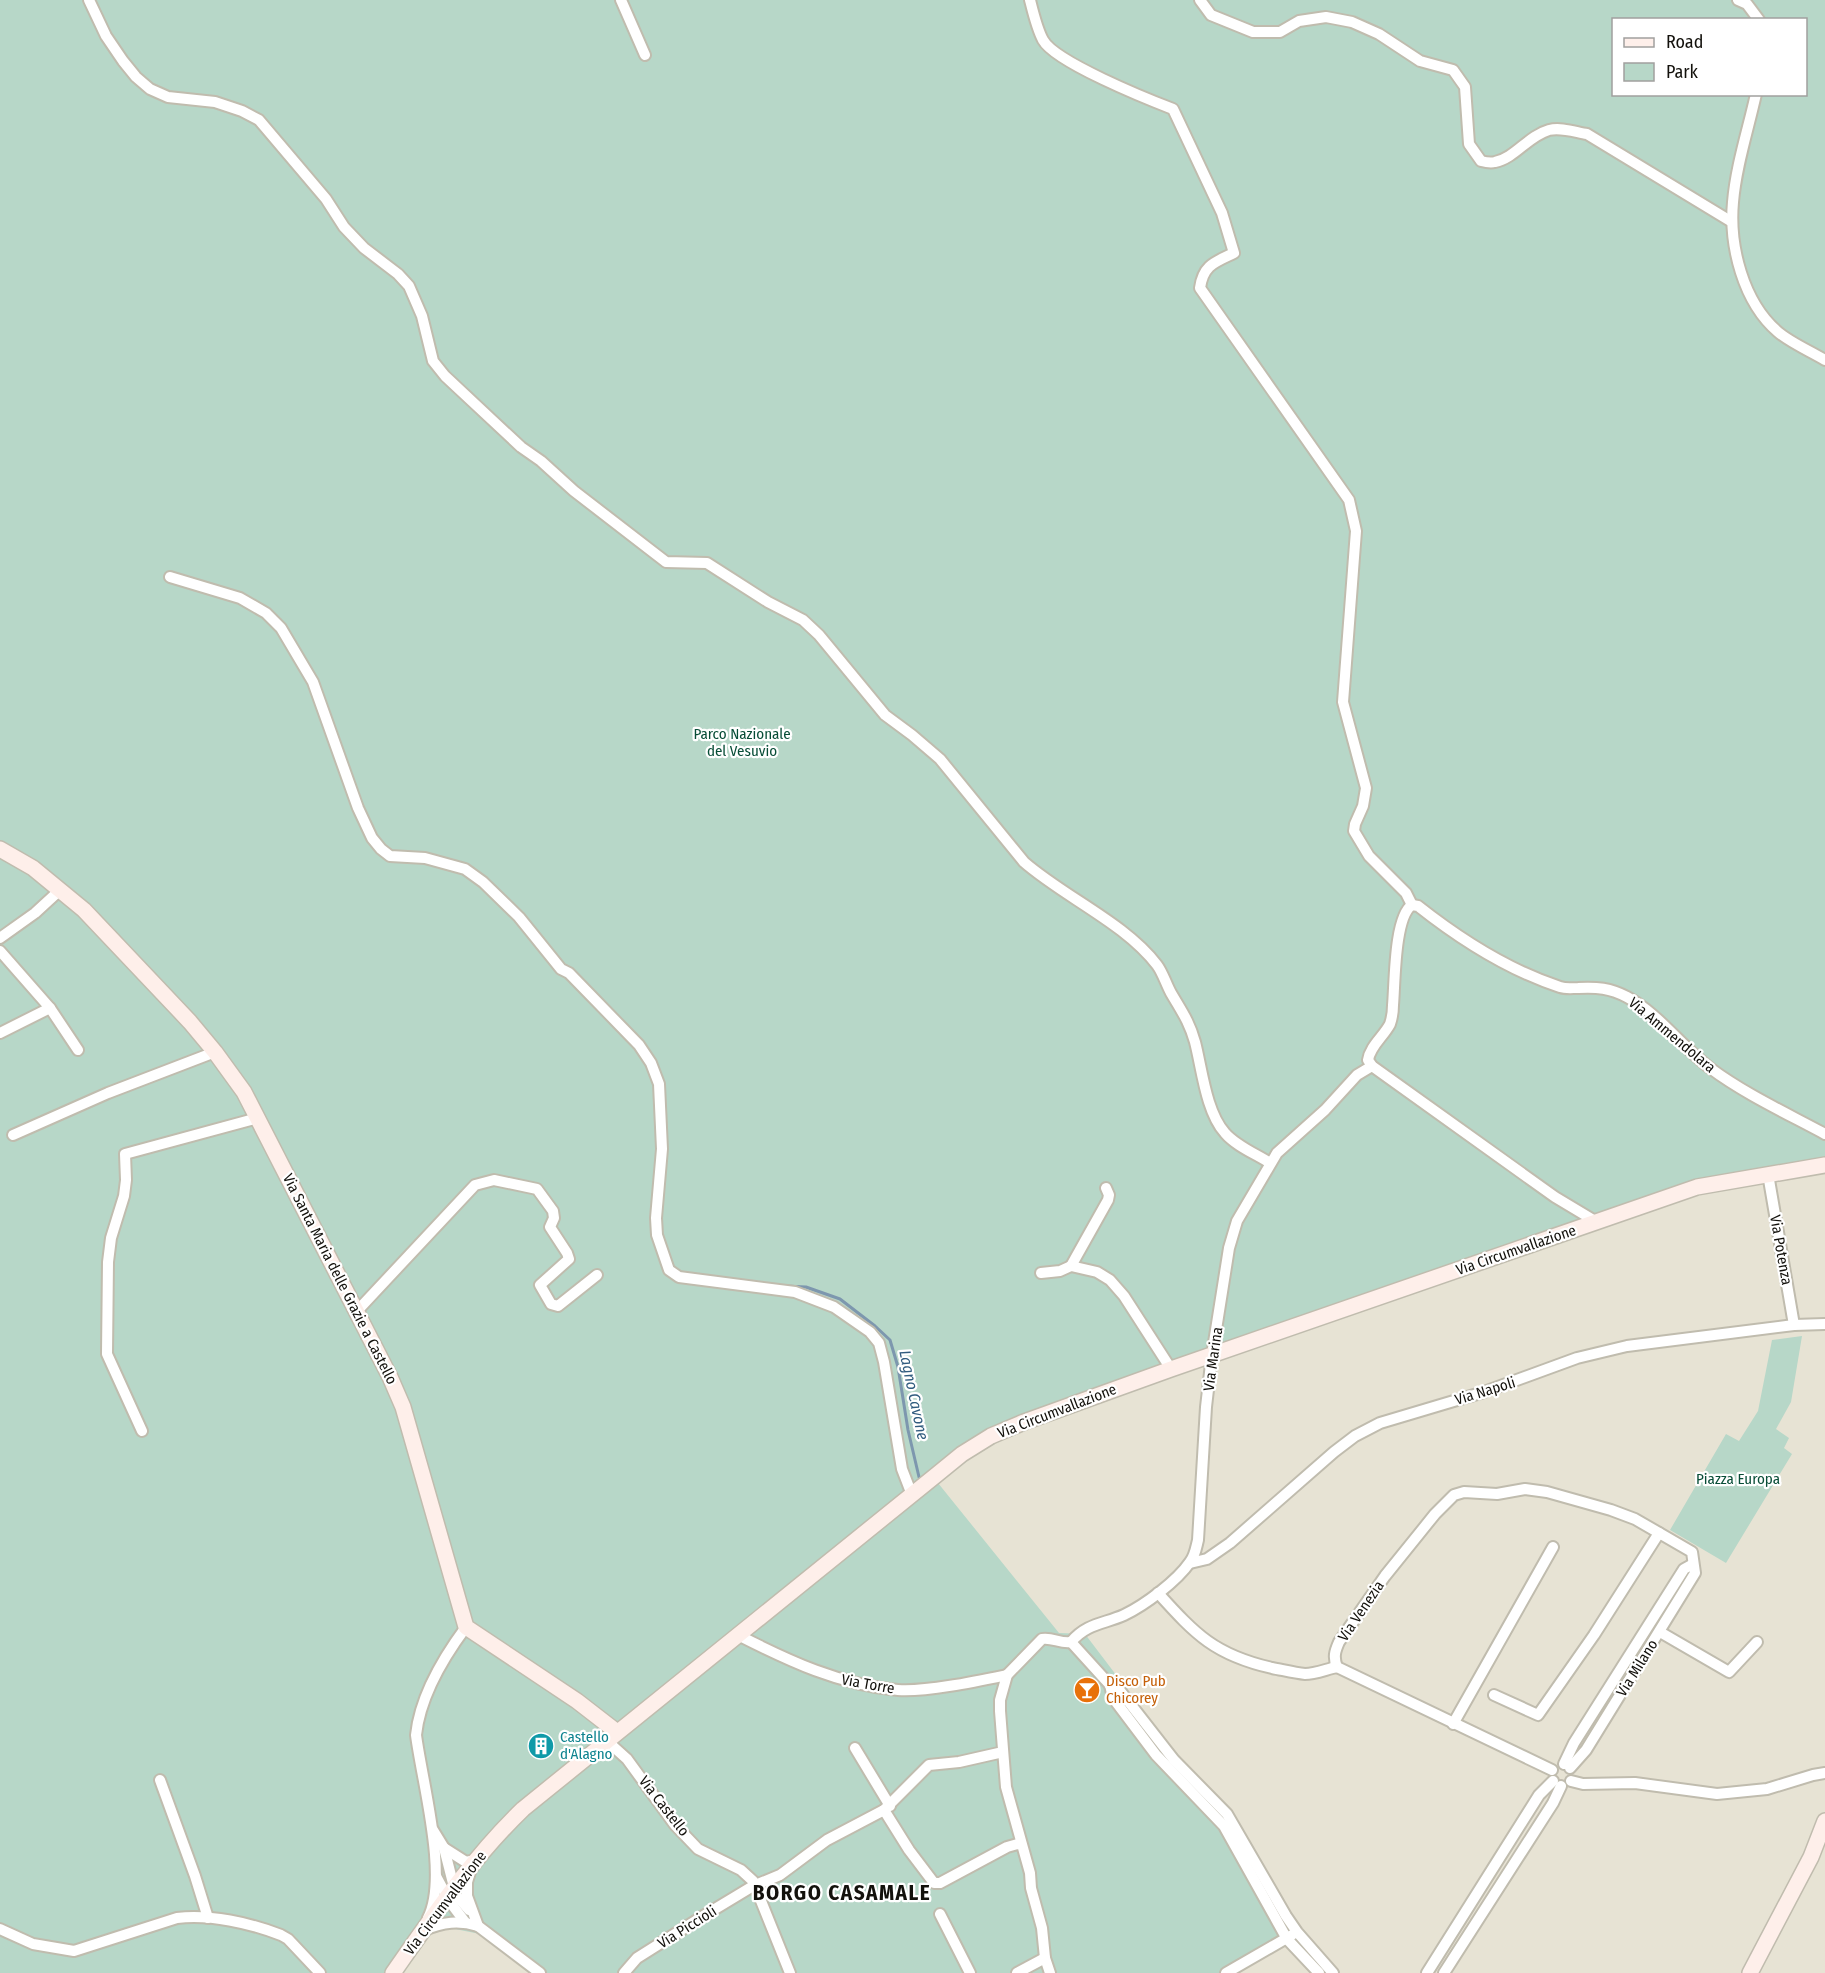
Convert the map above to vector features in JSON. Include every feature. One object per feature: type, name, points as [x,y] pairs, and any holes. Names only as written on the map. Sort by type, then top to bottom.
[{"type":"main road","name":"Via Santa Maria delle Grazie a Castello","points":[[0,849],[33,868],[84,910],[190,1022],[244,1092],[357,1311],[403,1407],[466,1627]]},
{"type":"main road","name":"Via Circumvallazione","points":[[393,1973],[450,1891],[523,1809],[962,1454],[991,1436],[1171,1369],[1697,1187],[1825,1165]]},
{"type":"main road","points":[[466,1627],[577,1701],[612,1736]]},
{"type":"main road","points":[[1750,1973],[1811,1857],[1825,1821]]},
{"type":"street","points":[[89,0],[106,36],[123,61],[150,89],[168,97],[215,102],[242,111],[259,120],[326,199],[344,227],[364,248],[398,274],[409,286],[422,316],[433,361],[521,447],[666,562],[707,563],[768,602],[803,620],[819,635],[885,715],[940,759],[1024,862],[1135,942],[1157,966],[1185,1014],[1216,1118],[1224,1132],[1233,1140],[1270,1163],[1294,1136],[1358,1076],[1372,1066]]},
{"type":"street","points":[[621,0],[645,56]]},
{"type":"street","points":[[1030,0],[1044,41],[1061,57],[1144,98],[1173,109],[1222,213],[1234,253],[1211,264],[1201,274],[1200,288],[1349,500],[1356,531],[1342,702],[1366,788],[1363,806],[1354,831],[1369,856],[1406,893],[1412,905],[1406,908],[1402,924],[1394,967],[1395,990],[1390,1022],[1368,1060],[1372,1066],[1555,1197],[1595,1221]]},
{"type":"street","points":[[1200,0],[1211,15],[1253,32],[1280,32],[1299,21],[1326,17],[1352,22],[1378,34],[1420,61],[1454,70],[1465,87],[1469,144],[1481,161],[1495,162],[1530,139],[1550,130],[1587,134],[1732,222]]},
{"type":"street","points":[[1738,0],[1747,4],[1758,18]]},
{"type":"street","points":[[1755,96],[1733,201],[1732,222],[1740,269],[1757,308],[1778,332],[1825,360]]},
{"type":"street","points":[[170,577],[240,598],[266,613],[281,627],[313,682],[358,808],[372,838],[381,849],[390,856],[425,858],[465,869],[483,882],[519,917],[561,969],[569,973],[639,1045],[651,1063],[659,1084],[662,1149],[656,1218],[657,1235],[669,1270],[679,1277],[795,1292],[834,1307],[870,1332],[879,1343],[902,1469],[916,1491]]},
{"type":"street","points":[[0,938],[35,913],[60,890]]},
{"type":"street","name":"Via Ammendolara","points":[[1412,905],[1418,906],[1467,942],[1520,970],[1563,988],[1612,989],[1652,1014],[1684,1047],[1711,1068],[1745,1091],[1825,1134]]},
{"type":"street","points":[[0,951],[50,1008],[78,1050]]},
{"type":"street","points":[[0,1034],[50,1008]]},
{"type":"street","points":[[13,1135],[108,1094],[215,1052]]},
{"type":"street","points":[[142,1431],[107,1354],[108,1262],[111,1238],[124,1196],[126,1180],[124,1154],[258,1118]]},
{"type":"street","name":"Via Marina","points":[[1190,1563],[1195,1555],[1198,1540],[1206,1407],[1229,1248],[1236,1221],[1270,1163]]},
{"type":"street","name":"Via Potenza","points":[[1768,1174],[1794,1325]]},
{"type":"street","points":[[357,1311],[475,1185],[494,1180],[537,1189],[553,1211],[554,1218],[550,1227],[567,1252],[569,1259],[540,1285],[551,1304],[558,1306],[597,1275]]},
{"type":"street","points":[[1071,1266],[1108,1200],[1109,1195],[1106,1188]]},
{"type":"street","points":[[1041,1273],[1071,1266],[1097,1272],[1110,1280],[1124,1296],[1171,1369]]},
{"type":"street","name":"Via Napoli","points":[[1190,1563],[1206,1559],[1230,1543],[1334,1452],[1355,1436],[1380,1423],[1484,1392],[1577,1358],[1617,1349],[1794,1325],[1825,1324]]},
{"type":"street","name":"Via Venezia","points":[[1337,1667],[1334,1660],[1335,1653],[1350,1626],[1385,1576],[1435,1514],[1454,1495],[1464,1492],[1497,1494],[1525,1489],[1547,1492],[1611,1510],[1659,1533]]},
{"type":"street","points":[[1494,1695],[1538,1715],[1594,1635],[1659,1533],[1692,1552],[1693,1564]]},
{"type":"street","points":[[1454,1724],[1552,1547]]},
{"type":"street","points":[[1050,1973],[1045,1958],[1042,1928],[1006,1787],[1000,1700],[1007,1675],[1042,1639],[1047,1638],[1064,1644],[1071,1642],[1083,1629],[1127,1614],[1158,1593],[1190,1563]]},
{"type":"street","name":"Via Milano","points":[[1693,1564],[1695,1573],[1660,1632],[1586,1750],[1567,1766],[1574,1743],[1684,1569],[1693,1564]]},
{"type":"street","points":[[1158,1593],[1202,1637],[1222,1652],[1261,1665],[1305,1674],[1337,1667],[1454,1724],[1559,1779],[1583,1784],[1635,1783],[1717,1794],[1767,1789],[1825,1773]]},
{"type":"street","points":[[421,1934],[430,1913],[436,1876],[431,1825],[416,1735],[418,1720],[421,1707],[435,1679],[466,1627]]},
{"type":"street","points":[[1660,1632],[1729,1672],[1757,1642]]},
{"type":"street","name":"Via Torre","points":[[738,1635],[827,1676],[899,1690],[941,1686],[1007,1675]]},
{"type":"street","points":[[1071,1642],[1110,1685],[1113,1698],[1156,1755],[1224,1826],[1292,1935],[1319,1973]]},
{"type":"street","name":"Via Castello","points":[[612,1736],[675,1825],[698,1849],[741,1870],[753,1881],[753,1886]]},
{"type":"street","points":[[855,1748],[909,1850],[934,1883],[940,1883],[1007,1847],[1021,1843]]},
{"type":"street","name":"Via Piccioli","points":[[624,1973],[638,1958],[753,1886],[780,1875],[827,1840],[887,1808],[929,1765],[959,1762],[1003,1752]]},
{"type":"street","points":[[1427,1973],[1539,1795],[1559,1779],[1573,1774],[1567,1766],[1557,1765],[1559,1779],[1544,1816],[1444,1973]]},
{"type":"street","points":[[160,1780],[185,1846],[208,1918]]},
{"type":"street","points":[[431,1825],[444,1848],[450,1891],[465,1922]]},
{"type":"street","points":[[444,1848],[466,1862],[478,1857]]},
{"type":"street","points":[[478,1857],[467,1882],[467,1896],[478,1926]]},
{"type":"street","points":[[436,1876],[472,1912]]},
{"type":"street","points":[[753,1886],[790,1973]]},
{"type":"street","points":[[940,1914],[970,1973]]},
{"type":"street","points":[[0,1929],[33,1944],[74,1951],[177,1918],[191,1916],[208,1918],[281,1935],[288,1939],[320,1973]]},
{"type":"street","points":[[421,1934],[442,1923],[465,1922],[478,1926],[540,1973]]},
{"type":"street","points":[[1226,1973],[1292,1935]]},
{"type":"street","points":[[1292,1935],[1333,1973]]},
{"type":"street","points":[[1017,1973],[1045,1958]]},
{"type":"green space","name":"Parco Nazionale del Vesuvio","points":[[0,0],[1825,0],[1825,1170],[1686,1193],[995,1440],[938,1483],[1059,1633],[1085,1634],[1164,1738],[1235,1821],[1298,1928],[1238,1973],[533,1973],[485,1935],[450,1928],[427,1933],[428,1937],[402,1973],[0,1973]]},
{"type":"green space","name":"Piazza Europa","points":[[1802,1336],[1791,1402],[1776,1429],[1789,1438],[1784,1448],[1792,1454],[1726,1563],[1670,1530],[1726,1434],[1739,1441],[1758,1411],[1772,1340]]},
{"type":"waterway","name":"Lagno Cavone","points":[[784,1286],[806,1287],[840,1299],[890,1340],[898,1367],[908,1430],[919,1477]]},
{"type":"place","name":"Disco Pub Chicorey","points":[[1087,1690]]},
{"type":"place","name":"Castello d'Alagno","points":[[541,1746]]},
{"type":"district","name":"BORGO CASAMALE","points":[[842,1893]]}]
